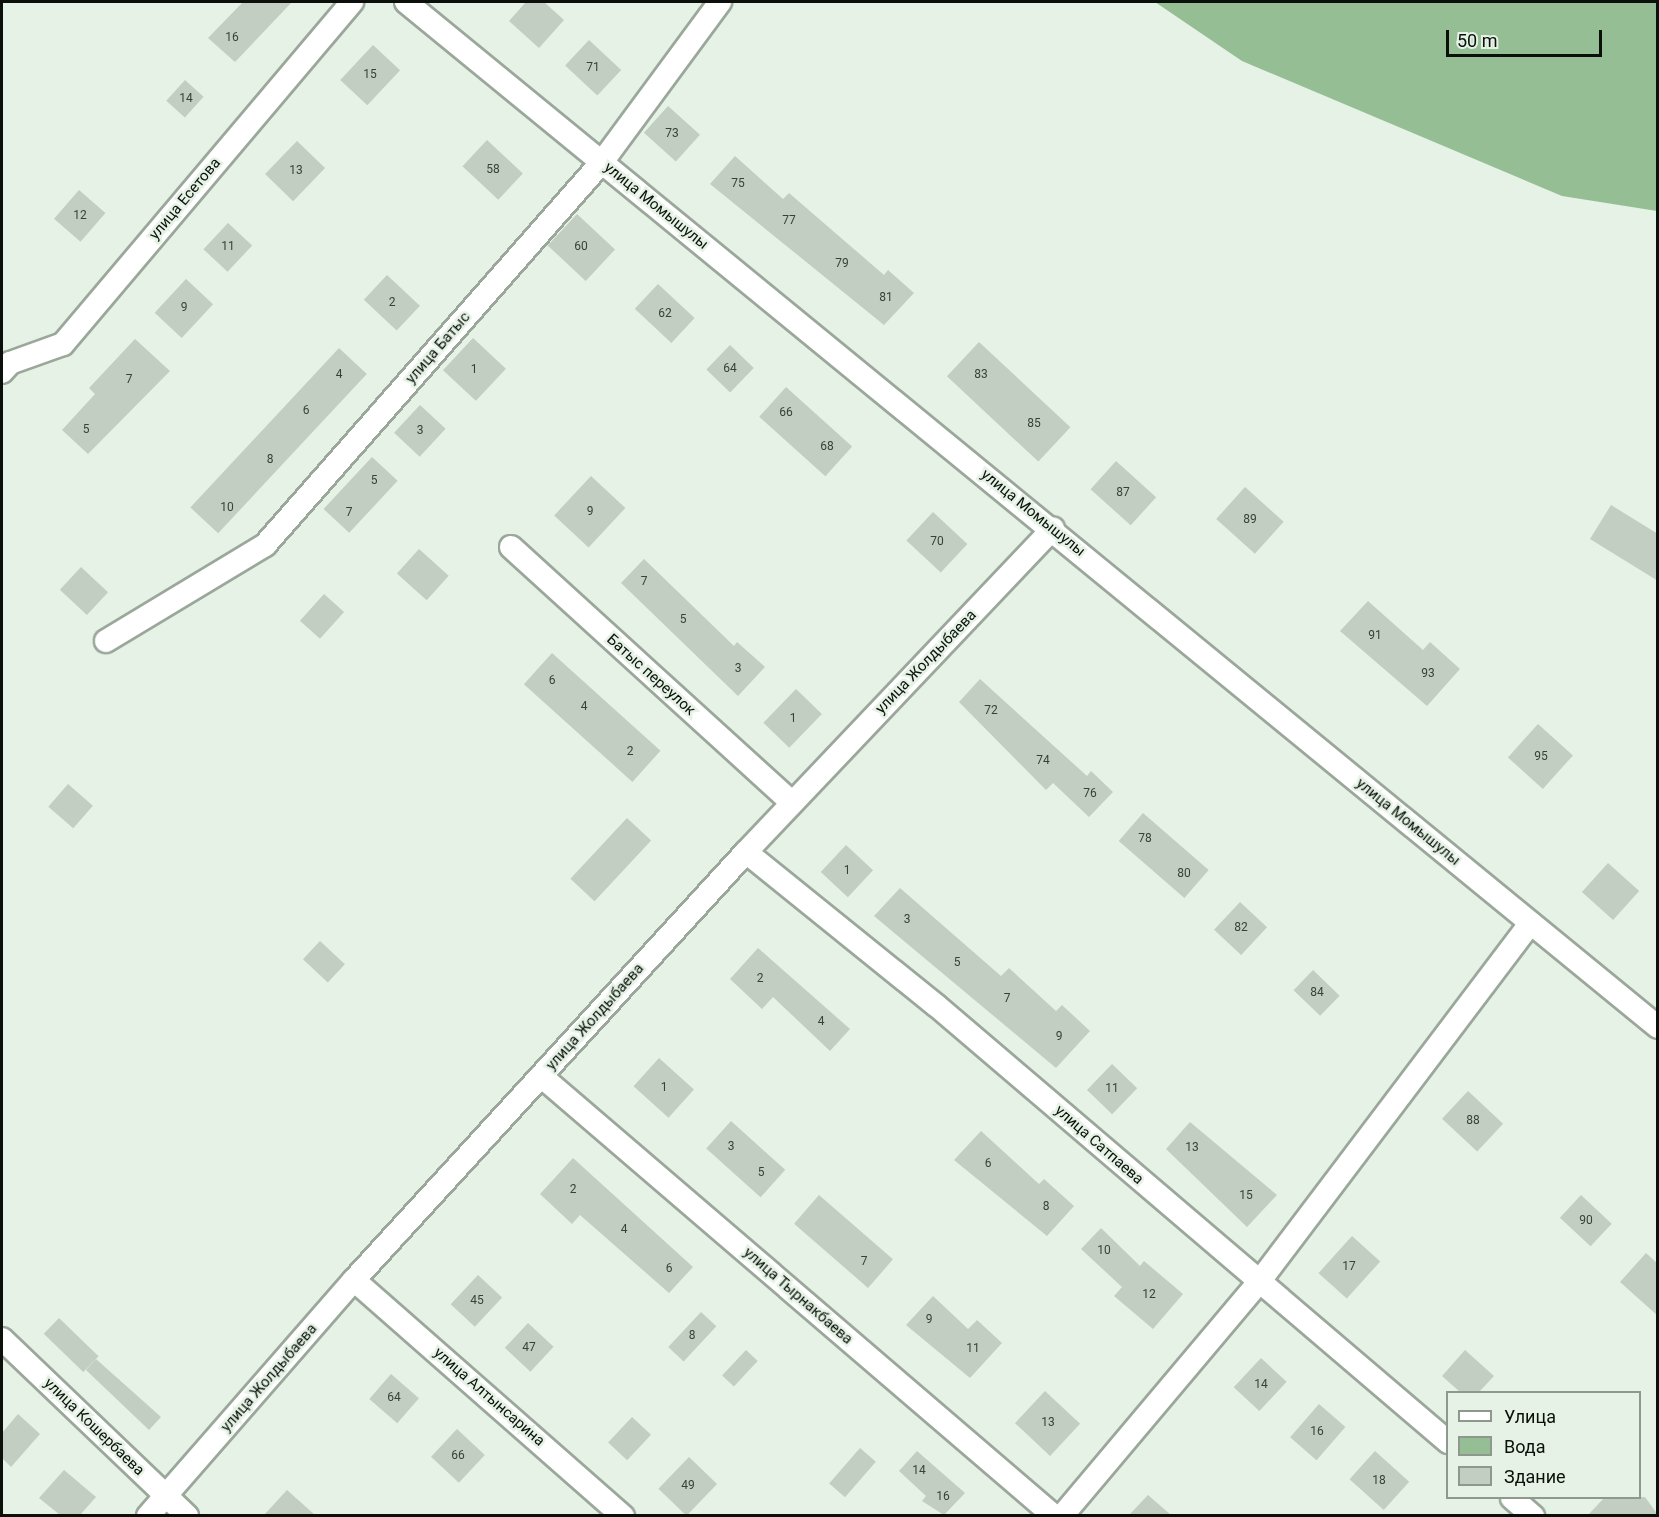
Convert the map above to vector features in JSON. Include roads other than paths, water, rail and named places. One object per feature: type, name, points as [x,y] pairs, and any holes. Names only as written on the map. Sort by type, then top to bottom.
[{"type":"street","name":"улица Есетова","points":[[2,372],[10,363],[63,344],[352,2]]},
{"type":"street","name":"улица Момышулы","points":[[406,2],[1658,1027]]},
{"type":"street","name":"улица Батыс","points":[[106,641],[265,545],[602,162],[720,2]]},
{"type":"street","name":"улица Жолдыбаева","points":[[148,1515],[354,1280],[746,852],[1053,530]]},
{"type":"street","name":"Батыс переулок","points":[[510,547],[792,803]]},
{"type":"street","name":"улица Сатпаева","points":[[746,852],[937,1006],[1446,1440]]},
{"type":"street","points":[[1062,1515],[1259,1282],[1531,923]]},
{"type":"street","name":"улица Тырнакбаева","points":[[541,1076],[1054,1515]]},
{"type":"street","name":"улица Алтынсарина","points":[[354,1280],[623,1515]]},
{"type":"street","name":"улица Кошербаева","points":[[2,1339],[187,1515]]},
{"type":"street","points":[[1514,1499],[1533,1515]]},
{"type":"water","points":[[1155,2],[1657,2],[1657,211],[1562,196],[1242,61]]}]
